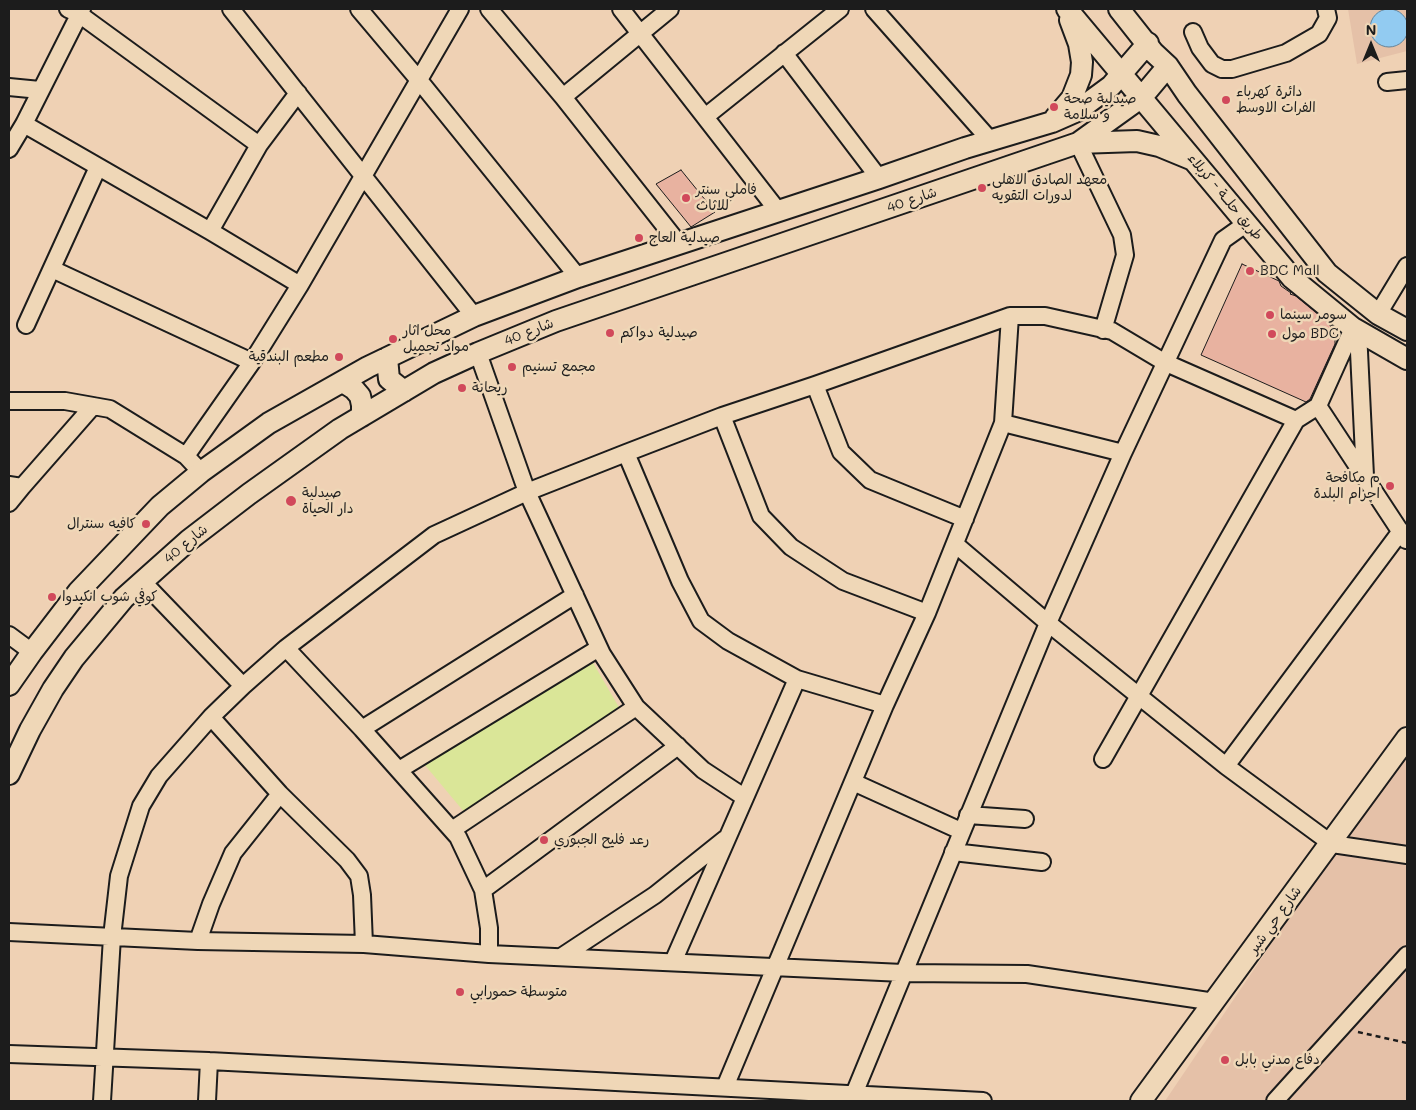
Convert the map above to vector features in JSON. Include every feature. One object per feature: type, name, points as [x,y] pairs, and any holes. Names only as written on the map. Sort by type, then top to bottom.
[{"type":"main road","points":[[1052,122],[1072,98],[1082,75],[1079,44],[1066,9]]},
{"type":"main road","name":"طريق حلــة - كربلاء","points":[[1066,9],[1196,161],[1292,278],[1355,329],[1407,359]]},
{"type":"main road","points":[[1126,10],[1158,57],[1168,66],[1187,94],[1327,274],[1378,314],[1407,330]]},
{"type":"main road","points":[[9,685],[32,652],[85,585],[160,506],[201,472],[269,423],[387,358],[474,316],[578,277],[990,140],[1052,122],[1077,111],[1111,86],[1148,43]]},
{"type":"main road","name":"شارع 40","points":[[9,774],[30,730],[53,689],[74,658],[124,598],[189,540],[248,494],[340,429],[434,373],[556,321],[1078,143],[1142,98],[1168,66]]},
{"type":"main road","points":[[1078,143],[1137,141],[1175,152],[1196,161]]},
{"type":"main road","points":[[387,358],[389,379],[404,391]]},
{"type":"main road","points":[[343,382],[354,389],[360,396],[362,416]]},
{"type":"main road","name":"شارع حي شبر","points":[[1142,1101],[1332,844],[1407,738]]},
{"type":"street","points":[[230,9],[474,316]]},
{"type":"street","points":[[359,9],[578,277]]},
{"type":"street","points":[[186,456],[252,362],[300,285],[460,9]]},
{"type":"street","points":[[488,9],[563,97],[679,244]]},
{"type":"street","points":[[621,9],[778,211]]},
{"type":"street","points":[[563,97],[670,9]]},
{"type":"street","points":[[705,117],[840,9]]},
{"type":"street","points":[[874,9],[990,140]]},
{"type":"street","points":[[1193,32],[1200,48],[1212,64],[1222,69],[1232,69],[1286,53],[1319,34],[1328,18],[1326,9]]},
{"type":"street","points":[[9,149],[24,124],[76,10],[259,145]]},
{"type":"street","points":[[784,53],[879,178]]},
{"type":"street","points":[[1387,82],[1407,80]]},
{"type":"street","points":[[9,87],[40,90]]},
{"type":"street","points":[[210,231],[259,145],[298,93]]},
{"type":"street","points":[[24,124],[300,285]]},
{"type":"street","points":[[1078,143],[1122,235],[1125,256],[1103,330]]},
{"type":"street","points":[[26,325],[98,167]]},
{"type":"street","points":[[854,1094],[902,973],[1048,623],[1164,362],[1223,240],[1247,223]]},
{"type":"street","points":[[1378,314],[1407,266]]},
{"type":"street","points":[[52,269],[252,362]]},
{"type":"street","points":[[724,1087],[885,705],[927,613],[1003,423],[1010,316]]},
{"type":"street","points":[[102,1101],[112,937],[119,876],[141,806],[160,776],[211,717],[243,686],[286,648],[434,535],[528,492],[722,416],[1010,316],[1045,316],[1112,331],[1164,362],[1296,420]]},
{"type":"street","points":[[1103,760],[1296,420],[1318,406],[1355,329]]},
{"type":"street","points":[[1355,329],[1365,478]]},
{"type":"street","points":[[478,353],[528,492],[599,648],[636,708],[703,770],[744,797]]},
{"type":"street","points":[[815,385],[841,452],[870,480],[965,519]]},
{"type":"street","points":[[9,401],[65,401],[110,409],[186,456],[201,472]]},
{"type":"street","points":[[9,503],[16,486],[94,406]]},
{"type":"street","points":[[1226,766],[1404,536],[1318,406]]},
{"type":"street","points":[[722,416],[761,516],[791,546],[843,581],[927,613]]},
{"type":"street","points":[[1003,423],[1124,453]]},
{"type":"street","points":[[626,453],[680,581],[701,621],[728,642],[797,679],[885,705]]},
{"type":"street","points":[[955,544],[1138,696],[1226,766],[1332,844],[1407,855]]},
{"type":"street","points":[[142,581],[243,686]]},
{"type":"street","points":[[362,729],[575,595]]},
{"type":"street","points":[[9,635],[32,652]]},
{"type":"street","points":[[286,648],[362,729],[458,837],[483,890],[489,928],[489,954]]},
{"type":"street","points":[[399,770],[599,648]]},
{"type":"street","points":[[673,962],[797,679]]},
{"type":"street","points":[[452,830],[636,708]]},
{"type":"street","points":[[211,717],[280,794],[347,860],[359,876],[362,895],[364,944]]},
{"type":"street","points":[[483,890],[678,746]]},
{"type":"street","points":[[853,782],[962,831]]},
{"type":"street","points":[[198,941],[211,904],[233,853],[280,794]]},
{"type":"street","points":[[968,816],[1025,819]]},
{"type":"street","points":[[561,957],[655,895],[727,837]]},
{"type":"street","points":[[953,852],[1042,862]]},
{"type":"street","points":[[9,932],[198,941],[364,944],[489,954],[902,973],[1027,974],[1215,1002]]},
{"type":"street","points":[[1275,1101],[1407,955]]},
{"type":"street","points":[[9,1054],[209,1061],[983,1101]]},
{"type":"street","points":[[207,1101],[209,1061]]},
{"type":"path","points":[[1340,1028],[1407,1043]]},
{"type":"shaded area","points":[[1348,9],[1407,9],[1407,51],[1357,64]]},
{"type":"shaded area","points":[[1407,743],[1407,1101],[1165,1101]]},
{"type":"green space","points":[[592,661],[620,709],[465,813],[424,764]]},
{"type":"water","points":[[1389,9],[1403,14],[1408,28],[1403,42],[1389,47],[1375,42],[1370,28],[1375,14]]},
{"type":"building","name":"فاملي سنتر للاثاث","points":[[681,170],[715,212],[691,227],[656,184]]},
{"type":"building","name":"مول BDC","points":[[1242,264],[1279,281],[1281,286],[1290,294],[1296,296],[1329,323],[1335,337],[1335,344],[1310,399],[1306,402],[1201,355]]},
{"type":"place","name":"دائرة كهرباء الفرات الاوسط","points":[[1226,100]]},
{"type":"place","name":"صيدلية صحة و سلامة","points":[[1054,107]]},
{"type":"place","name":"معهد الصادق الاهلي لدورات التقويه","points":[[982,188]]},
{"type":"place","name":"فاملي سنتر للاثاث","points":[[686,198]]},
{"type":"place","name":"صيدلية العاج","points":[[639,238]]},
{"type":"place","name":"BDC Mall","points":[[1250,271]]},
{"type":"place","name":"سومر سينما","points":[[1270,315]]},
{"type":"place","name":"صيدلية دواكم","points":[[610,333]]},
{"type":"place","name":"مول BDC","points":[[1272,334]]},
{"type":"place","name":"محل اثار مواد تجميل","points":[[393,339]]},
{"type":"place","name":"مطعم البندقية","points":[[339,357]]},
{"type":"place","name":"مجمع تسنيم","points":[[512,367]]},
{"type":"place","name":"ريحانة","points":[[462,388]]},
{"type":"place","name":"م مكافحة اجرام البلدة","points":[[1390,486]]},
{"type":"place","name":"صيدلية دار الحياة","points":[[291,501]]},
{"type":"place","name":"كافيه سنترال","points":[[146,524]]},
{"type":"place","name":"كوفي شوب انكيدوا","points":[[52,597]]},
{"type":"place","name":"رعد فليح الجبوري","points":[[544,840]]},
{"type":"place","name":"متوسطة حمورابي","points":[[460,992]]},
{"type":"place","name":"دفاع مدني بابل","points":[[1225,1060]]}]
